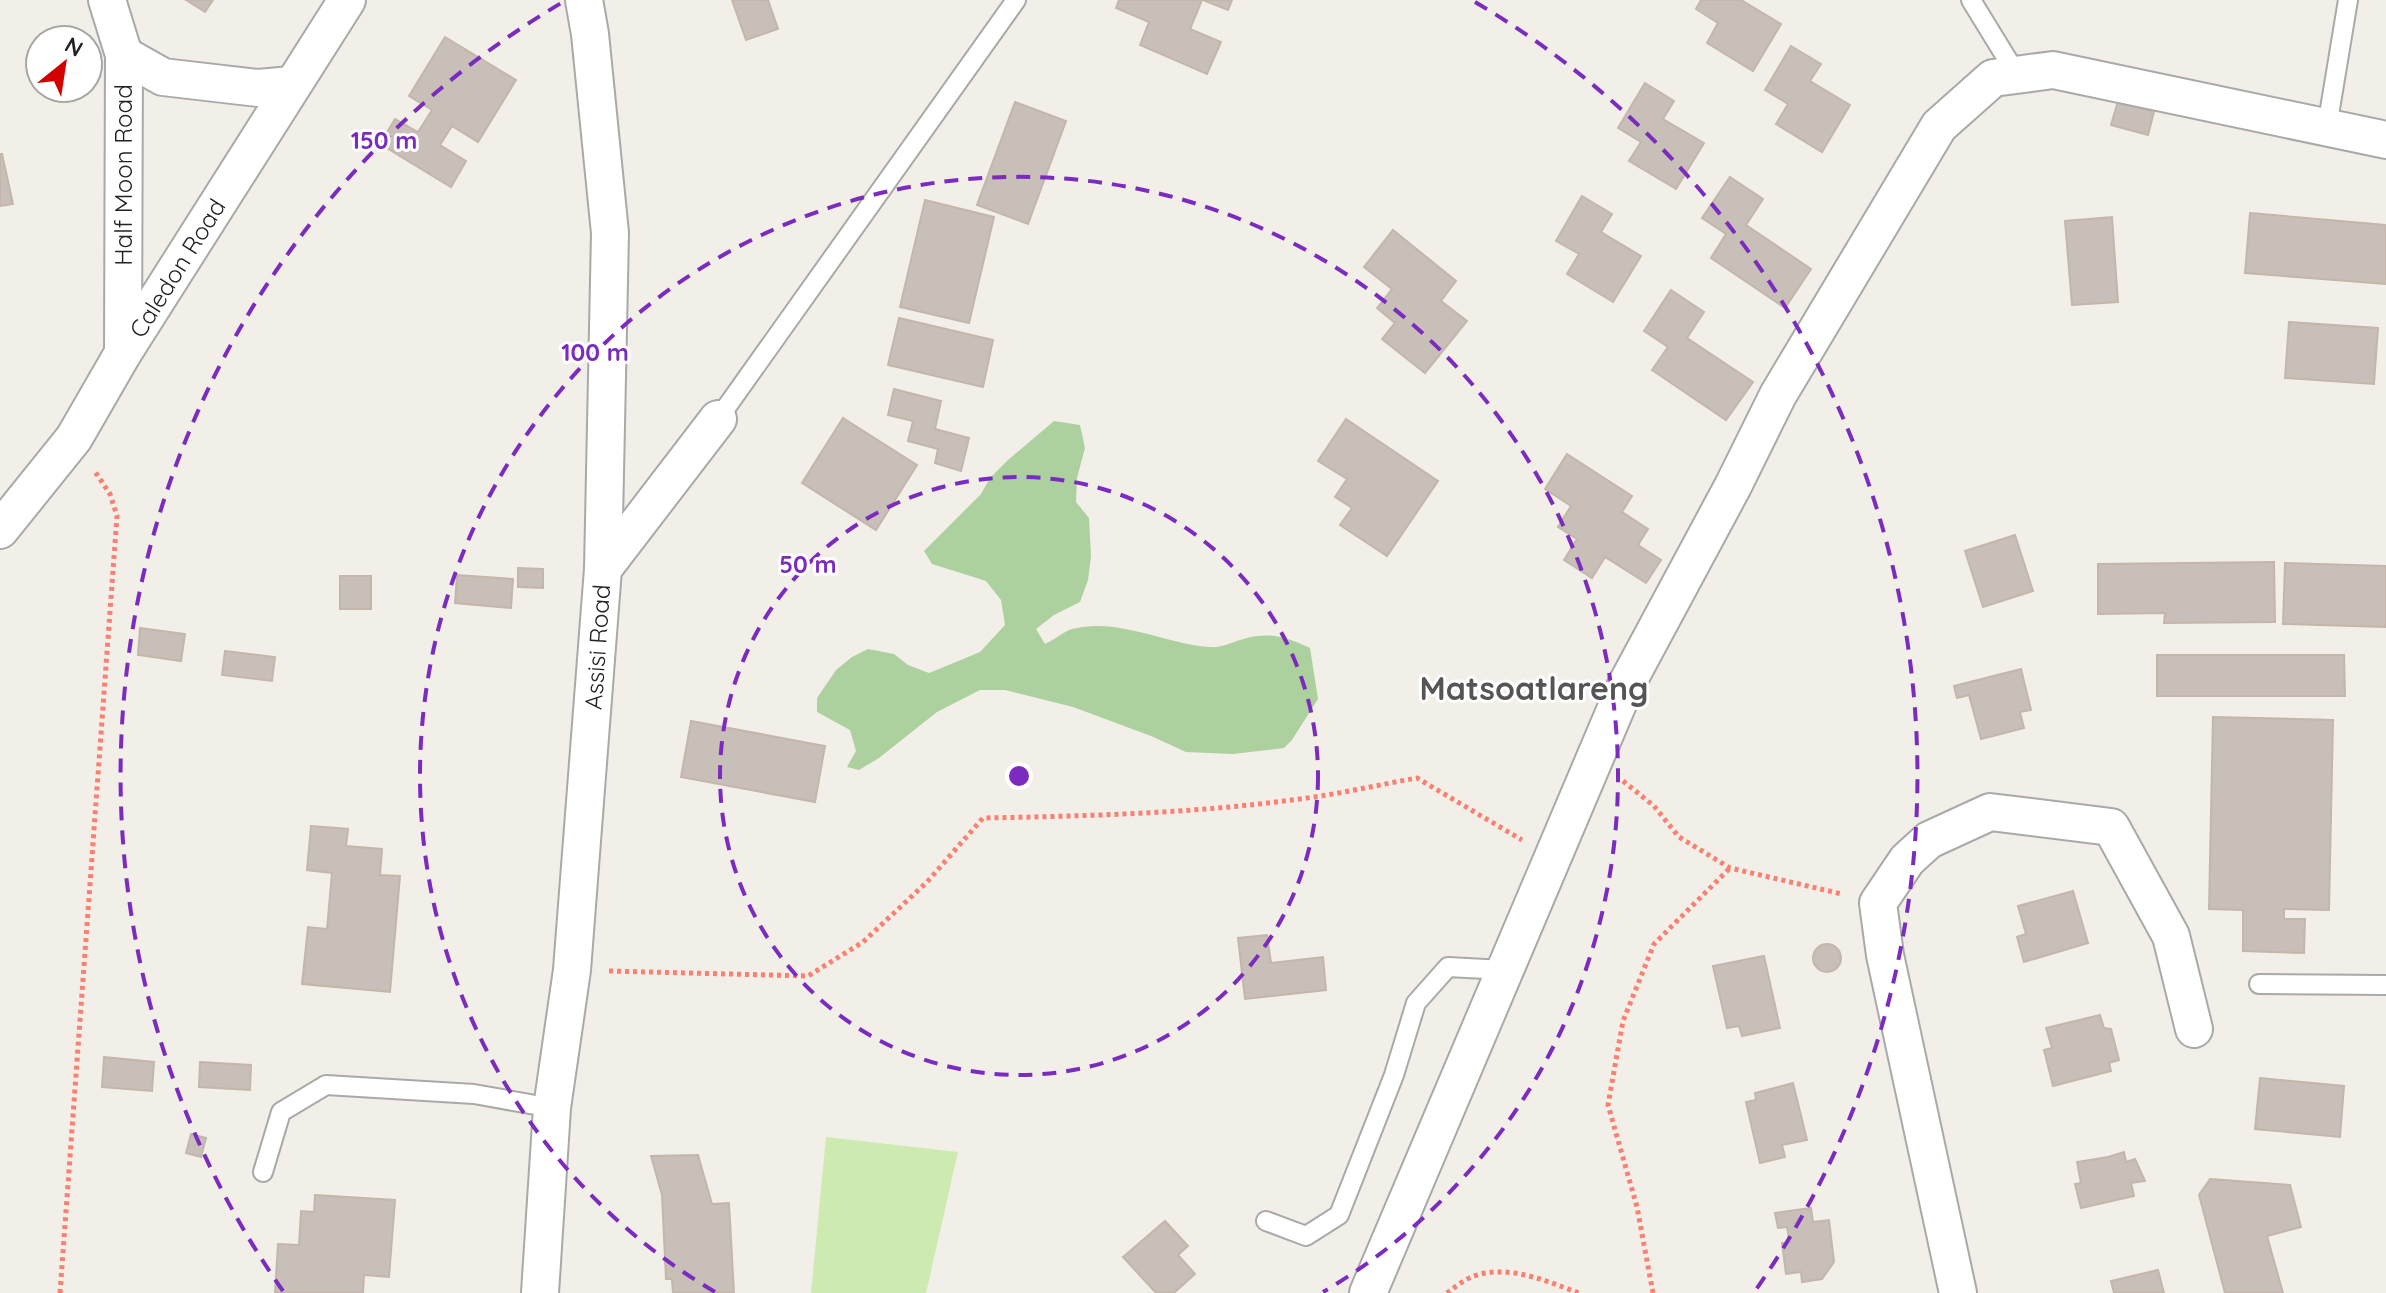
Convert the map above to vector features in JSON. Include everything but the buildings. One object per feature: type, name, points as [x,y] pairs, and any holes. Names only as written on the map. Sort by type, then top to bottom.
[{"type":"street","name":"Half Moon Road","points":[[107,0],[124,55],[123,353]]},
{"type":"street","name":"Caledon Road","points":[[0,530],[74,438],[123,353],[347,0]]},
{"type":"street","name":"Assisi Road","points":[[540,1293],[552,1108],[572,970],[603,569],[610,233],[584,0]]},
{"type":"street","points":[[124,55],[163,77],[258,88],[292,85]]},
{"type":"street","points":[[1368,1293],[1625,687],[1778,395],[1939,126],[1993,78],[2053,70],[2386,140]]},
{"type":"street","points":[[603,569],[718,419]]},
{"type":"street","points":[[1958,1293],[1885,955],[1878,903],[1907,860],[1929,840],[1990,812],[2111,827],[2171,936],[2194,1029]]},
{"type":"lane","points":[[718,419],[1016,0]]},
{"type":"lane","points":[[1971,0],[2017,75]]},
{"type":"lane","points":[[2327,127],[2348,0]]},
{"type":"lane","points":[[1266,1221],[1306,1236],[1339,1215],[1394,1075],[1416,1003],[1448,967],[1504,970]]},
{"type":"lane","points":[[2259,984],[2386,985]]},
{"type":"lane","points":[[263,1172],[281,1112],[326,1085],[474,1094],[552,1108]]},
{"type":"path","points":[[60,1293],[117,516],[110,494],[74,438]]},
{"type":"path","points":[[1594,759],[1654,806],[1679,837],[1730,868],[1878,903]]},
{"type":"path","points":[[572,970],[808,976],[863,942],[927,882],[983,818],[1196,809],[1313,797],[1417,778],[1551,857]]},
{"type":"path","points":[[1653,1293],[1637,1207],[1608,1105],[1615,1063],[1623,1021],[1654,944],[1730,868]]},
{"type":"path","points":[[1447,1293],[1472,1276],[1502,1271],[1542,1279],[1579,1293]]},
{"type":"green space","points":[[1054,421],[1080,425],[1085,448],[1077,478],[1076,502],[1089,518],[1091,556],[1088,580],[1080,602],[1054,615],[1036,629],[1045,644],[1069,630],[1090,626],[1107,626],[1210,647],[1250,637],[1276,636],[1310,648],[1318,699],[1284,748],[1233,754],[1186,752],[1073,707],[1005,690],[980,690],[937,712],[859,770],[847,767],[856,751],[850,730],[817,712],[817,698],[836,670],[868,649],[894,654],[908,665],[929,673],[980,652],[1005,625],[1001,600],[986,581],[932,564],[924,551],[981,494],[990,478],[1008,460]]},
{"type":"green space","points":[[826,1137],[958,1152],[926,1293],[811,1293]]},
{"type":"district","name":"Matsoatlareng","points":[[1534,688]]}]
